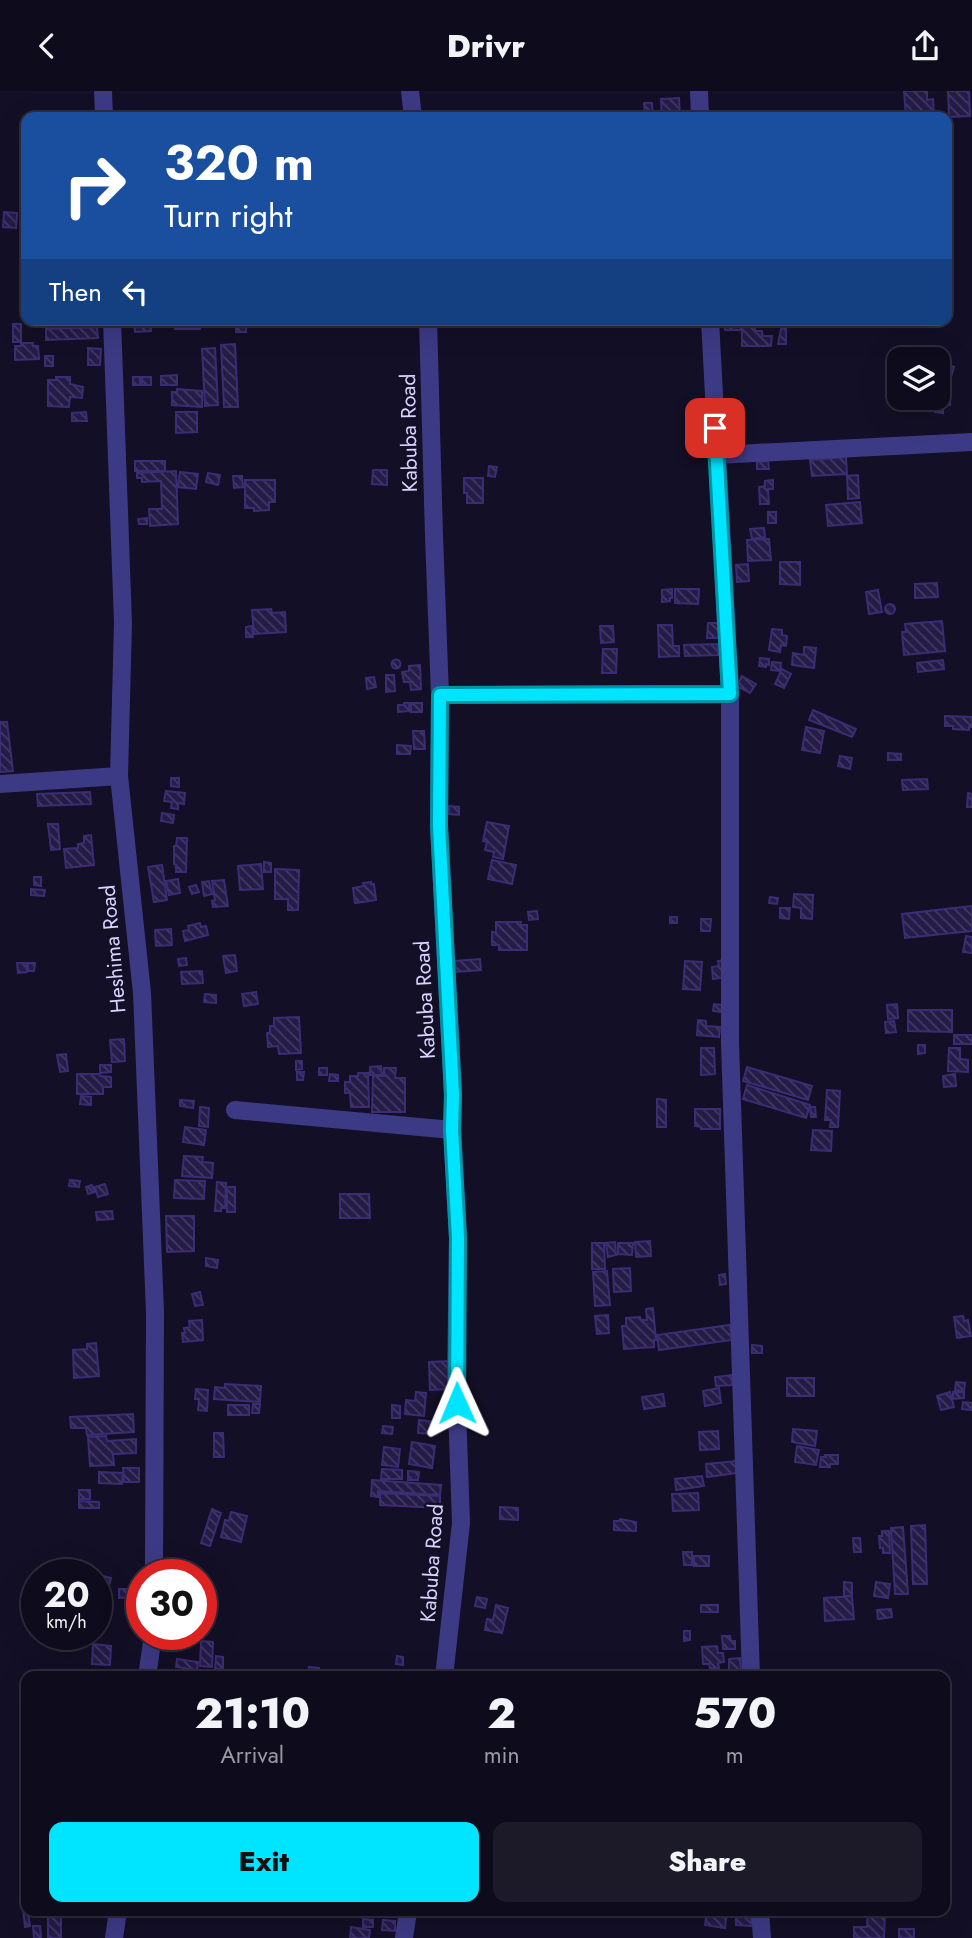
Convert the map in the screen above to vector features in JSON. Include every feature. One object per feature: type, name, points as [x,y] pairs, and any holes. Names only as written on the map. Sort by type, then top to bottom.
[{"type":"street","points":[[103,91],[104,112]]},
{"type":"street","points":[[411,91],[413,112]]},
{"type":"street","points":[[699,91],[700,112]]},
{"type":"street","name":"Heshima Road","points":[[112,326],[123,623],[119,776],[142,1007],[155,1312],[154,1559]]},
{"type":"street","name":"Kabuba Road","points":[[428,326],[440,695],[439,826],[458,1238],[456,1379],[461,1523],[445,1671]]},
{"type":"street","points":[[710,326],[730,694],[730,1042],[751,1671]]},
{"type":"street","points":[[717,455],[972,442]]},
{"type":"street","points":[[440,695],[730,694]]},
{"type":"street","points":[[0,784],[119,776]]},
{"type":"street","points":[[235,1110],[452,1130]]},
{"type":"street","points":[[148,1671],[151,1650]]},
{"type":"street","points":[[114,1938],[117,1916]]},
{"type":"street","points":[[404,1938],[407,1916]]},
{"type":"street","points":[[760,1916],[762,1938]]},
{"type":"building","points":[[904,91],[927,91],[927,100],[933,99],[934,112],[906,112]]},
{"type":"building","points":[[948,91],[969,91],[970,116],[952,117],[952,112],[949,112]]},
{"type":"building","points":[[679,98],[680,112],[662,112],[661,99]]},
{"type":"building","points":[[644,103],[652,103],[653,112],[645,112]]},
{"type":"building","points":[[4,212],[17,213],[16,228],[3,227]]},
{"type":"building","points":[[13,324],[21,324],[21,342],[13,342]]},
{"type":"building","points":[[134,326],[151,326],[151,331],[135,332]]},
{"type":"building","points":[[175,326],[200,326],[200,329],[175,329]]},
{"type":"building","points":[[236,326],[246,326],[246,332],[236,332]]},
{"type":"building","points":[[725,326],[755,326],[755,331],[762,331],[762,336],[772,336],[771,346],[742,346],[742,330],[725,330]]},
{"type":"building","points":[[97,327],[98,338],[46,340],[46,329]]},
{"type":"building","points":[[781,329],[786,329],[786,344],[778,344]]},
{"type":"building","points":[[21,343],[38,346],[39,359],[15,360],[15,346],[21,346]]},
{"type":"building","points":[[235,344],[238,407],[224,407],[221,345]]},
{"type":"building","points":[[88,348],[101,349],[100,365],[88,365]]},
{"type":"building","points":[[215,348],[218,405],[205,406],[202,349]]},
{"type":"building","points":[[45,356],[53,356],[53,366],[45,366]]},
{"type":"building","points":[[177,375],[177,385],[161,385],[161,376]]},
{"type":"building","points":[[56,377],[70,377],[70,384],[83,387],[82,398],[70,397],[69,407],[48,406],[48,380],[56,380]]},
{"type":"building","points":[[133,377],[140,377],[140,385],[133,385]]},
{"type":"building","points":[[142,377],[151,377],[151,385],[142,385]]},
{"type":"building","points":[[177,389],[202,391],[202,407],[172,405],[172,392],[177,392]]},
{"type":"building","points":[[86,412],[87,421],[72,421],[72,413]]},
{"type":"building","points":[[176,412],[197,412],[197,432],[176,433]]},
{"type":"building","points":[[846,457],[847,474],[812,476],[810,460]]},
{"type":"building","points":[[135,461],[165,461],[165,471],[135,471]]},
{"type":"building","points":[[768,461],[769,469],[757,469],[757,462]]},
{"type":"building","points":[[489,466],[497,467],[495,477],[488,476]]},
{"type":"building","points":[[373,470],[387,470],[387,485],[372,484]]},
{"type":"building","points":[[176,471],[178,524],[150,526],[149,509],[162,509],[161,481],[142,482],[142,478],[137,478],[137,473]]},
{"type":"building","points":[[180,472],[198,474],[196,489],[178,487]]},
{"type":"building","points":[[208,473],[220,475],[218,485],[206,482]]},
{"type":"building","points":[[858,475],[859,498],[848,499],[847,476]]},
{"type":"building","points":[[233,476],[242,476],[243,487],[234,488]]},
{"type":"building","points":[[464,478],[483,478],[483,503],[467,503]]},
{"type":"building","points":[[245,480],[275,480],[275,502],[269,502],[269,510],[254,511],[254,508],[245,508]]},
{"type":"building","points":[[773,480],[773,489],[768,489],[769,504],[760,504],[759,487],[765,486],[765,481]]},
{"type":"building","points":[[860,502],[862,523],[828,526],[826,505]]},
{"type":"building","points":[[768,512],[776,512],[776,523],[768,523]]},
{"type":"building","points":[[147,518],[147,524],[139,524],[138,519]]},
{"type":"building","points":[[764,528],[765,537],[752,539],[750,529]]},
{"type":"building","points":[[769,539],[771,560],[748,561],[747,540]]},
{"type":"building","points":[[780,562],[800,562],[800,585],[780,584]]},
{"type":"building","points":[[748,564],[749,581],[737,582],[736,565]]},
{"type":"building","points":[[937,583],[938,597],[915,598],[915,584]]},
{"type":"building","points":[[672,589],[670,601],[662,602],[662,590]]},
{"type":"building","points":[[675,589],[699,589],[698,604],[675,603]]},
{"type":"building","points":[[878,590],[882,612],[869,614],[866,592]]},
{"type":"building","points":[[890,604],[895,609],[890,614],[885,609]]},
{"type":"building","points":[[271,609],[272,613],[285,612],[286,632],[254,634],[252,610]]},
{"type":"building","points":[[942,621],[945,651],[904,655],[902,632],[906,632],[905,624]]},
{"type":"building","points":[[708,623],[720,623],[719,638],[707,638]]},
{"type":"building","points":[[658,625],[672,625],[673,646],[679,646],[679,656],[659,657]]},
{"type":"building","points":[[252,626],[253,637],[246,637],[246,627]]},
{"type":"building","points":[[600,626],[613,626],[614,642],[601,643]]},
{"type":"building","points":[[772,629],[782,630],[782,635],[787,636],[786,646],[781,645],[780,652],[769,650]]},
{"type":"building","points":[[717,644],[718,655],[685,656],[684,645]]},
{"type":"building","points":[[804,647],[816,648],[814,668],[792,665],[793,653],[804,655]]},
{"type":"building","points":[[603,649],[617,649],[616,673],[602,673]]},
{"type":"building","points":[[760,658],[769,659],[769,665],[759,666]]},
{"type":"building","points":[[396,659],[401,664],[396,669],[391,664]]},
{"type":"building","points":[[943,660],[944,669],[918,672],[917,663]]},
{"type":"building","points":[[772,662],[781,663],[780,671],[771,670]]},
{"type":"building","points":[[420,665],[421,689],[411,690],[410,682],[404,682],[402,672],[409,671],[409,666]]},
{"type":"building","points":[[782,669],[791,674],[784,688],[775,684]]},
{"type":"building","points":[[386,675],[394,675],[395,691],[386,692]]},
{"type":"building","points":[[742,676],[756,684],[750,693],[737,686]]},
{"type":"building","points":[[374,677],[376,687],[367,689],[366,678]]},
{"type":"building","points":[[409,703],[409,711],[398,712],[398,705]]},
{"type":"building","points":[[411,703],[422,703],[422,712],[411,712]]},
{"type":"building","points":[[813,710],[856,729],[852,737],[809,720]]},
{"type":"building","points":[[945,716],[972,717],[972,727],[969,727],[969,730],[945,726]]},
{"type":"building","points":[[0,722],[7,722],[13,771],[0,772]]},
{"type":"building","points":[[806,727],[824,731],[820,753],[802,750]]},
{"type":"building","points":[[413,731],[424,731],[425,749],[414,749]]},
{"type":"building","points":[[397,745],[411,746],[410,754],[397,754]]},
{"type":"building","points":[[888,753],[901,754],[901,760],[888,760]]},
{"type":"building","points":[[840,756],[852,758],[850,769],[838,766]]},
{"type":"building","points":[[171,778],[179,778],[179,787],[171,786]]},
{"type":"building","points":[[927,779],[928,789],[903,790],[902,780]]},
{"type":"building","points":[[166,791],[185,793],[184,804],[178,803],[178,809],[171,808],[172,802],[164,801]]},
{"type":"building","points":[[90,792],[91,804],[38,806],[37,794]]},
{"type":"building","points":[[968,793],[972,794],[972,807],[967,807]]},
{"type":"building","points":[[449,806],[459,807],[459,815],[449,814]]},
{"type":"building","points":[[162,813],[174,815],[173,823],[161,821]]},
{"type":"building","points":[[487,822],[509,826],[503,859],[493,857],[494,852],[485,850],[487,842],[483,841]]},
{"type":"building","points":[[48,824],[58,824],[60,849],[51,850]]},
{"type":"building","points":[[91,835],[94,865],[66,868],[64,849],[78,848],[78,844],[84,843],[84,836]]},
{"type":"building","points":[[177,838],[187,838],[186,872],[176,872],[174,846]]},
{"type":"building","points":[[492,860],[516,865],[512,884],[488,879]]},
{"type":"building","points":[[264,862],[271,863],[271,872],[264,872]]},
{"type":"building","points":[[261,864],[263,889],[240,890],[238,866]]},
{"type":"building","points":[[162,865],[167,900],[154,902],[148,867]]},
{"type":"building","points":[[275,869],[299,870],[298,910],[288,910],[288,899],[275,899]]},
{"type":"building","points":[[34,877],[41,877],[41,886],[34,885]]},
{"type":"building","points":[[178,879],[180,893],[169,895],[166,881]]},
{"type":"building","points":[[224,880],[228,906],[213,907],[212,901],[215,900],[212,881]]},
{"type":"building","points":[[209,881],[212,894],[204,896],[202,882]]},
{"type":"building","points":[[371,882],[374,884],[376,900],[355,903],[353,888]]},
{"type":"building","points":[[196,885],[199,892],[192,894],[189,887]]},
{"type":"building","points":[[31,889],[45,890],[44,896],[31,895]]},
{"type":"building","points":[[794,894],[813,895],[812,919],[801,918],[801,908],[793,907]]},
{"type":"building","points":[[770,897],[778,898],[777,904],[769,903]]},
{"type":"building","points":[[972,906],[972,931],[905,938],[902,914]]},
{"type":"building","points":[[780,908],[790,908],[789,919],[780,918]]},
{"type":"building","points":[[537,911],[538,919],[529,920],[528,912]]},
{"type":"building","points":[[670,917],[677,917],[677,923],[670,923]]},
{"type":"building","points":[[701,919],[711,919],[710,931],[701,931]]},
{"type":"building","points":[[496,922],[521,922],[520,925],[527,925],[527,950],[499,950],[499,945],[492,945],[492,932],[496,932]]},
{"type":"building","points":[[200,923],[201,927],[206,926],[208,935],[185,941],[183,931],[189,930],[188,926]]},
{"type":"building","points":[[171,929],[172,945],[156,946],[155,930]]},
{"type":"building","points":[[966,936],[972,937],[972,953],[963,952]]},
{"type":"building","points":[[235,955],[237,971],[226,973],[223,956]]},
{"type":"building","points":[[186,958],[187,965],[179,966],[178,959]]},
{"type":"building","points":[[480,959],[481,970],[456,972],[455,961]]},
{"type":"building","points":[[724,960],[726,977],[713,979],[712,967],[719,966],[718,961]]},
{"type":"building","points":[[685,961],[702,962],[700,990],[683,989]]},
{"type":"building","points":[[17,963],[26,963],[27,972],[18,973]]},
{"type":"building","points":[[28,963],[35,963],[34,971],[28,971]]},
{"type":"building","points":[[202,971],[203,983],[182,984],[181,972]]},
{"type":"building","points":[[256,992],[258,1004],[244,1006],[242,994]]},
{"type":"building","points":[[205,994],[216,995],[216,1003],[204,1002]]},
{"type":"building","points":[[714,1004],[722,1005],[721,1012],[713,1011]]},
{"type":"building","points":[[897,1004],[898,1018],[888,1019],[887,1005]]},
{"type":"building","points":[[908,1010],[952,1010],[952,1032],[908,1031]]},
{"type":"building","points":[[299,1017],[301,1053],[279,1054],[278,1046],[268,1047],[267,1033],[270,1033],[270,1026],[274,1026],[274,1018]]},
{"type":"building","points":[[698,1020],[706,1021],[706,1026],[720,1027],[719,1037],[697,1035]]},
{"type":"building","points":[[894,1021],[896,1032],[886,1033],[885,1022]]},
{"type":"building","points":[[954,1035],[972,1035],[972,1044],[954,1044]]},
{"type":"building","points":[[124,1039],[125,1061],[112,1062],[110,1040]]},
{"type":"building","points":[[918,1045],[925,1045],[925,1053],[918,1054]]},
{"type":"building","points":[[701,1048],[714,1048],[715,1074],[701,1075]]},
{"type":"building","points":[[949,1048],[960,1048],[960,1059],[968,1060],[968,1072],[948,1071]]},
{"type":"building","points":[[66,1054],[68,1071],[60,1072],[57,1055]]},
{"type":"building","points":[[296,1061],[302,1061],[302,1069],[296,1070]]},
{"type":"building","points":[[100,1065],[111,1065],[111,1072],[100,1073]]},
{"type":"building","points":[[381,1066],[382,1075],[370,1075],[370,1067]]},
{"type":"building","points":[[747,1067],[812,1086],[808,1100],[743,1081]]},
{"type":"building","points":[[319,1068],[327,1068],[327,1075],[319,1075]]},
{"type":"building","points":[[384,1068],[396,1068],[395,1078],[405,1078],[405,1112],[372,1112],[373,1076],[384,1076]]},
{"type":"building","points":[[297,1072],[304,1072],[303,1080],[297,1080]]},
{"type":"building","points":[[358,1073],[368,1073],[369,1107],[351,1107],[350,1093],[345,1093],[345,1082],[350,1082],[350,1076],[358,1076]]},
{"type":"building","points":[[77,1074],[111,1077],[111,1087],[103,1087],[103,1094],[77,1094]]},
{"type":"building","points":[[330,1074],[338,1075],[338,1081],[329,1081]]},
{"type":"building","points":[[955,1074],[956,1086],[944,1087],[943,1076]]},
{"type":"building","points":[[747,1085],[810,1105],[806,1118],[743,1099]]},
{"type":"building","points":[[827,1090],[840,1091],[838,1127],[830,1127],[831,1120],[825,1120]]},
{"type":"building","points":[[81,1096],[91,1097],[91,1105],[80,1104]]},
{"type":"building","points":[[657,1099],[666,1100],[666,1127],[657,1127]]},
{"type":"building","points":[[180,1100],[194,1101],[193,1108],[180,1106]]},
{"type":"building","points":[[200,1107],[209,1108],[208,1127],[199,1126]]},
{"type":"building","points":[[810,1107],[815,1107],[816,1117],[811,1117]]},
{"type":"building","points":[[695,1109],[720,1109],[720,1129],[701,1129],[695,1126]]},
{"type":"building","points":[[185,1127],[206,1130],[204,1145],[183,1142]]},
{"type":"building","points":[[813,1130],[832,1131],[831,1151],[811,1150]]},
{"type":"building","points":[[184,1156],[203,1157],[202,1162],[213,1163],[212,1178],[182,1176]]},
{"type":"building","points":[[70,1180],[80,1181],[79,1187],[69,1186]]},
{"type":"building","points":[[175,1180],[205,1181],[204,1199],[174,1198]]},
{"type":"building","points":[[217,1182],[226,1183],[225,1208],[221,1208],[221,1211],[215,1211]]},
{"type":"building","points":[[105,1184],[108,1194],[98,1197],[95,1187]]},
{"type":"building","points":[[92,1185],[95,1192],[88,1194],[86,1187]]},
{"type":"building","points":[[227,1187],[235,1187],[235,1212],[227,1212]]},
{"type":"building","points":[[340,1194],[369,1194],[370,1218],[340,1218]]},
{"type":"building","points":[[112,1211],[113,1219],[97,1220],[96,1212]]},
{"type":"building","points":[[166,1216],[194,1216],[194,1251],[167,1252]]},
{"type":"building","points":[[650,1241],[651,1256],[636,1257],[635,1242]]},
{"type":"building","points":[[615,1242],[616,1255],[608,1257],[606,1243]]},
{"type":"building","points":[[592,1243],[604,1243],[605,1269],[592,1269]]},
{"type":"building","points":[[618,1243],[633,1243],[632,1255],[618,1254]]},
{"type":"building","points":[[206,1258],[218,1260],[217,1268],[206,1266]]},
{"type":"building","points":[[630,1268],[631,1291],[614,1292],[613,1269]]},
{"type":"building","points":[[607,1271],[610,1305],[595,1306],[593,1272]]},
{"type":"building","points":[[725,1274],[726,1284],[720,1285],[719,1275]]},
{"type":"building","points":[[200,1292],[203,1305],[195,1306],[192,1294]]},
{"type":"building","points":[[653,1308],[656,1340],[654,1347],[624,1349],[622,1326],[626,1326],[626,1318],[640,1317],[641,1320],[647,1320],[646,1309]]},
{"type":"building","points":[[608,1315],[609,1333],[597,1334],[595,1316]]},
{"type":"building","points":[[963,1316],[964,1321],[968,1320],[971,1336],[957,1338],[954,1317]]},
{"type":"building","points":[[202,1320],[203,1340],[183,1342],[182,1333],[185,1333],[184,1328],[190,1327],[189,1321]]},
{"type":"building","points":[[730,1325],[732,1340],[659,1350],[657,1335]]},
{"type":"building","points":[[96,1343],[99,1376],[74,1378],[73,1350],[87,1349],[87,1344]]},
{"type":"building","points":[[752,1345],[762,1346],[762,1353],[752,1353]]},
{"type":"building","points":[[450,1361],[451,1389],[430,1390],[429,1362]]},
{"type":"building","points":[[731,1375],[732,1385],[716,1386],[715,1377]]},
{"type":"building","points":[[787,1378],[814,1378],[814,1396],[787,1396]]},
{"type":"building","points":[[956,1382],[965,1383],[964,1391],[955,1390]]},
{"type":"building","points":[[225,1384],[261,1386],[260,1402],[214,1399],[215,1387],[225,1388]]},
{"type":"building","points":[[719,1388],[721,1403],[705,1406],[703,1391]]},
{"type":"building","points":[[196,1389],[208,1390],[207,1411],[198,1410]]},
{"type":"building","points":[[416,1392],[426,1393],[424,1416],[405,1414],[406,1400],[415,1401]]},
{"type":"building","points":[[950,1392],[954,1407],[941,1410],[937,1396]]},
{"type":"building","points":[[953,1392],[964,1392],[964,1398],[953,1399]]},
{"type":"building","points":[[663,1394],[665,1406],[644,1409],[642,1397]]},
{"type":"building","points":[[963,1402],[972,1403],[972,1410],[962,1409]]},
{"type":"building","points":[[253,1404],[260,1404],[259,1413],[252,1413]]},
{"type":"building","points":[[228,1405],[249,1405],[249,1415],[228,1415]]},
{"type":"building","points":[[392,1405],[400,1406],[400,1418],[392,1418]]},
{"type":"building","points":[[133,1414],[134,1432],[87,1435],[86,1428],[71,1428],[70,1417]]},
{"type":"building","points":[[419,1420],[436,1422],[435,1434],[418,1433]]},
{"type":"building","points":[[383,1426],[393,1427],[392,1434],[382,1433]]},
{"type":"building","points":[[793,1429],[817,1431],[815,1446],[792,1442]]},
{"type":"building","points":[[718,1431],[719,1449],[700,1450],[699,1432]]},
{"type":"building","points":[[214,1433],[223,1433],[224,1457],[214,1457]]},
{"type":"building","points":[[106,1436],[107,1441],[136,1439],[136,1453],[113,1454],[114,1465],[90,1466],[88,1437]]},
{"type":"building","points":[[412,1442],[435,1446],[432,1468],[409,1464]]},
{"type":"building","points":[[797,1446],[819,1450],[816,1465],[795,1462]]},
{"type":"building","points":[[384,1447],[400,1449],[398,1467],[382,1465]]},
{"type":"building","points":[[825,1455],[838,1455],[838,1464],[820,1467],[821,1457],[826,1457]]},
{"type":"building","points":[[737,1461],[738,1473],[707,1477],[706,1464]]},
{"type":"building","points":[[123,1468],[139,1468],[139,1482],[124,1482]]},
{"type":"building","points":[[382,1469],[402,1470],[402,1479],[381,1479]]},
{"type":"building","points":[[408,1471],[419,1472],[418,1480],[408,1480]]},
{"type":"building","points":[[99,1472],[123,1473],[122,1484],[99,1483]]},
{"type":"building","points":[[702,1476],[704,1486],[676,1490],[675,1479]]},
{"type":"building","points":[[372,1480],[441,1485],[440,1495],[378,1491],[378,1497],[371,1496]]},
{"type":"building","points":[[79,1490],[90,1490],[90,1499],[79,1499]]},
{"type":"building","points":[[380,1493],[440,1496],[440,1508],[380,1505]]},
{"type":"building","points":[[698,1493],[699,1510],[673,1511],[672,1494]]},
{"type":"building","points":[[79,1501],[99,1502],[99,1508],[79,1508]]},
{"type":"building","points":[[500,1507],[518,1508],[518,1520],[500,1519]]},
{"type":"building","points":[[212,1509],[221,1513],[210,1546],[201,1543]]},
{"type":"building","points":[[231,1512],[247,1516],[241,1542],[221,1537],[225,1520],[229,1521]]},
{"type":"building","points":[[620,1519],[636,1522],[636,1531],[614,1530],[614,1521]]},
{"type":"building","points":[[925,1525],[927,1584],[913,1584],[911,1526]]},
{"type":"building","points":[[903,1527],[908,1594],[895,1594],[891,1528]]},
{"type":"building","points":[[882,1531],[889,1531],[890,1553],[883,1553],[883,1548],[880,1548],[879,1536],[882,1536]]},
{"type":"building","points":[[853,1538],[860,1538],[861,1552],[854,1552]]},
{"type":"building","points":[[683,1552],[692,1552],[692,1565],[684,1565]]},
{"type":"building","points":[[694,1556],[709,1556],[709,1566],[694,1566]]},
{"type":"building","points":[[844,1582],[852,1583],[852,1596],[844,1596]]},
{"type":"building","points":[[876,1582],[890,1584],[888,1598],[874,1596]]},
{"type":"building","points":[[119,1589],[126,1589],[126,1597],[119,1598]]},
{"type":"building","points":[[852,1596],[854,1619],[825,1621],[824,1598]]},
{"type":"building","points":[[477,1597],[487,1599],[485,1608],[475,1606]]},
{"type":"building","points":[[496,1605],[508,1608],[502,1633],[485,1630],[487,1619],[493,1620]]},
{"type":"building","points":[[701,1605],[718,1605],[718,1612],[701,1612]]},
{"type":"building","points":[[891,1609],[892,1617],[878,1619],[877,1610]]},
{"type":"building","points":[[684,1631],[690,1631],[690,1640],[684,1641]]},
{"type":"building","points":[[722,1636],[730,1636],[731,1641],[735,1641],[735,1649],[723,1649]]},
{"type":"building","points":[[717,1646],[718,1653],[723,1653],[724,1662],[718,1663],[719,1668],[710,1668],[709,1664],[703,1664],[702,1647]]},
{"type":"building","points":[[93,1650],[111,1650],[110,1665],[92,1664]]},
{"type":"building","points":[[201,1650],[213,1650],[212,1667],[200,1666]]},
{"type":"building","points":[[216,1656],[223,1657],[223,1669],[215,1669]]},
{"type":"building","points":[[397,1656],[403,1657],[403,1665],[396,1664]]},
{"type":"building","points":[[740,1658],[741,1671],[729,1671],[729,1659]]},
{"type":"building","points":[[177,1659],[198,1662],[197,1670],[176,1667]]},
{"type":"building","points":[[309,1667],[319,1668],[318,1671],[309,1671]]},
{"type":"building","points":[[24,1916],[29,1916],[30,1926],[25,1927]]},
{"type":"building","points":[[48,1916],[61,1916],[61,1938],[48,1938]]},
{"type":"building","points":[[706,1916],[726,1916],[725,1928],[705,1925]]},
{"type":"building","points":[[736,1916],[751,1916],[751,1926],[736,1925]]},
{"type":"building","points":[[868,1916],[885,1916],[884,1938],[854,1938],[854,1927],[867,1927]]},
{"type":"building","points":[[363,1919],[373,1920],[373,1927],[363,1927]]},
{"type":"building","points":[[383,1920],[395,1921],[395,1931],[382,1930]]},
{"type":"building","points":[[33,1926],[40,1926],[41,1938],[34,1938]]},
{"type":"building","points":[[351,1927],[370,1930],[369,1938],[350,1938]]},
{"type":"building","points":[[899,1929],[914,1929],[914,1938],[899,1938]]},
{"type":"route","points":[[457,1403],[458,1238],[439,826],[440,695],[730,694],[715,428]]}]
